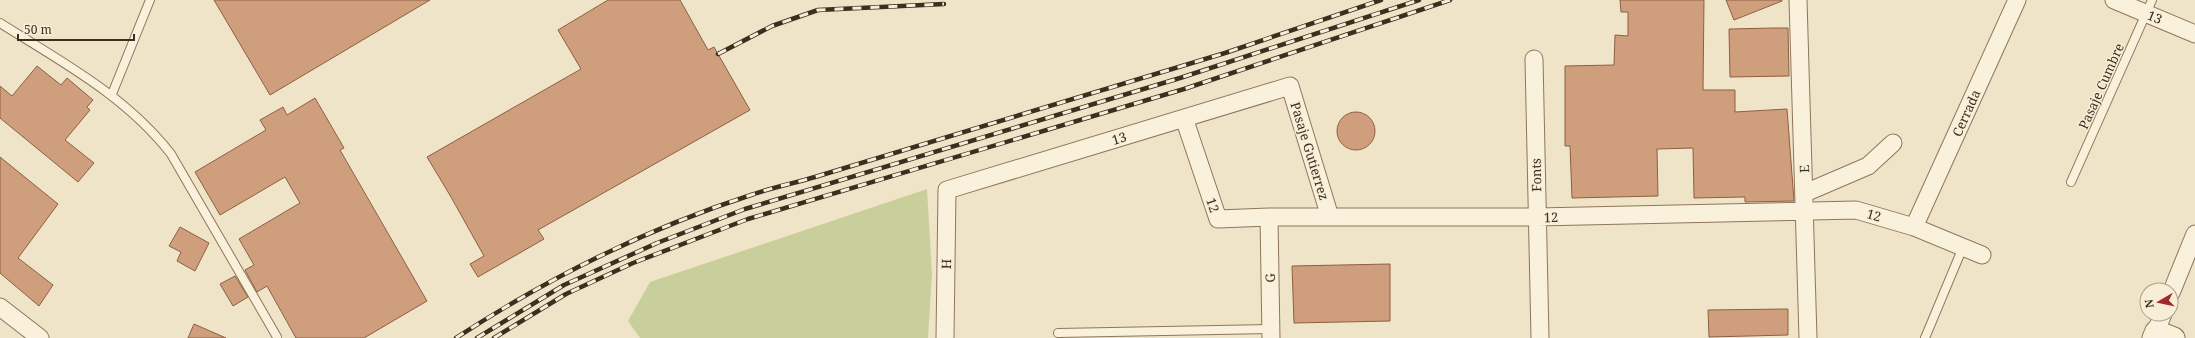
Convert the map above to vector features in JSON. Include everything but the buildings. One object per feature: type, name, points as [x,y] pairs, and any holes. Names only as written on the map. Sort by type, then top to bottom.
[{"type":"street","name":"E","points":[[1798,0],[1806,211],[1808,338]]},
{"type":"street","name":"Cerrada","points":[[1914,227],[2017,0]]},
{"type":"street","name":"13","points":[[2114,0],[2149,7],[2195,34]]},
{"type":"street","name":"Fonts","points":[[1534,59],[1540,338]]},
{"type":"street","name":"13","points":[[947,190],[1290,86]]},
{"type":"street","name":"Pasaje Gutierrez","points":[[1290,86],[1330,217]]},
{"type":"street","name":"12","points":[[1184,118],[1218,219],[1269,217],[1537,217],[1856,210],[1914,227],[1982,255]]},
{"type":"street","points":[[1805,193],[1868,166],[1893,143]]},
{"type":"street","name":"H","points":[[945,338],[947,190]]},
{"type":"street","name":"G","points":[[1269,217],[1270,333]]},
{"type":"street","points":[[2175,282],[2195,234]]},
{"type":"street","points":[[3,315],[40,338]]},
{"type":"lane","points":[[112,94],[150,0]]},
{"type":"lane","name":"Pasaje Cumbre","points":[[2071,182],[2149,7]]},
{"type":"lane","points":[[0,23],[112,94],[153,132],[171,154],[277,337]]},
{"type":"lane","points":[[1925,338],[1963,247]]},
{"type":"lane","points":[[1058,333],[1270,333]]},
{"type":"green space","points":[[927,189],[932,273],[928,338],[640,338],[628,321],[650,282]]},
{"type":"railway","points":[[456,338],[526,295],[600,256],[676,222],[715,207],[1225,53],[1381,0]]},
{"type":"railway","points":[[477,338],[564,285],[657,243],[745,209],[1180,78],[1419,0]]},
{"type":"railway","points":[[494,338],[566,294],[633,263],[748,219],[1184,89],[1450,0]]},
{"type":"railway","points":[[718,54],[772,26],[818,10],[944,4]]}]
